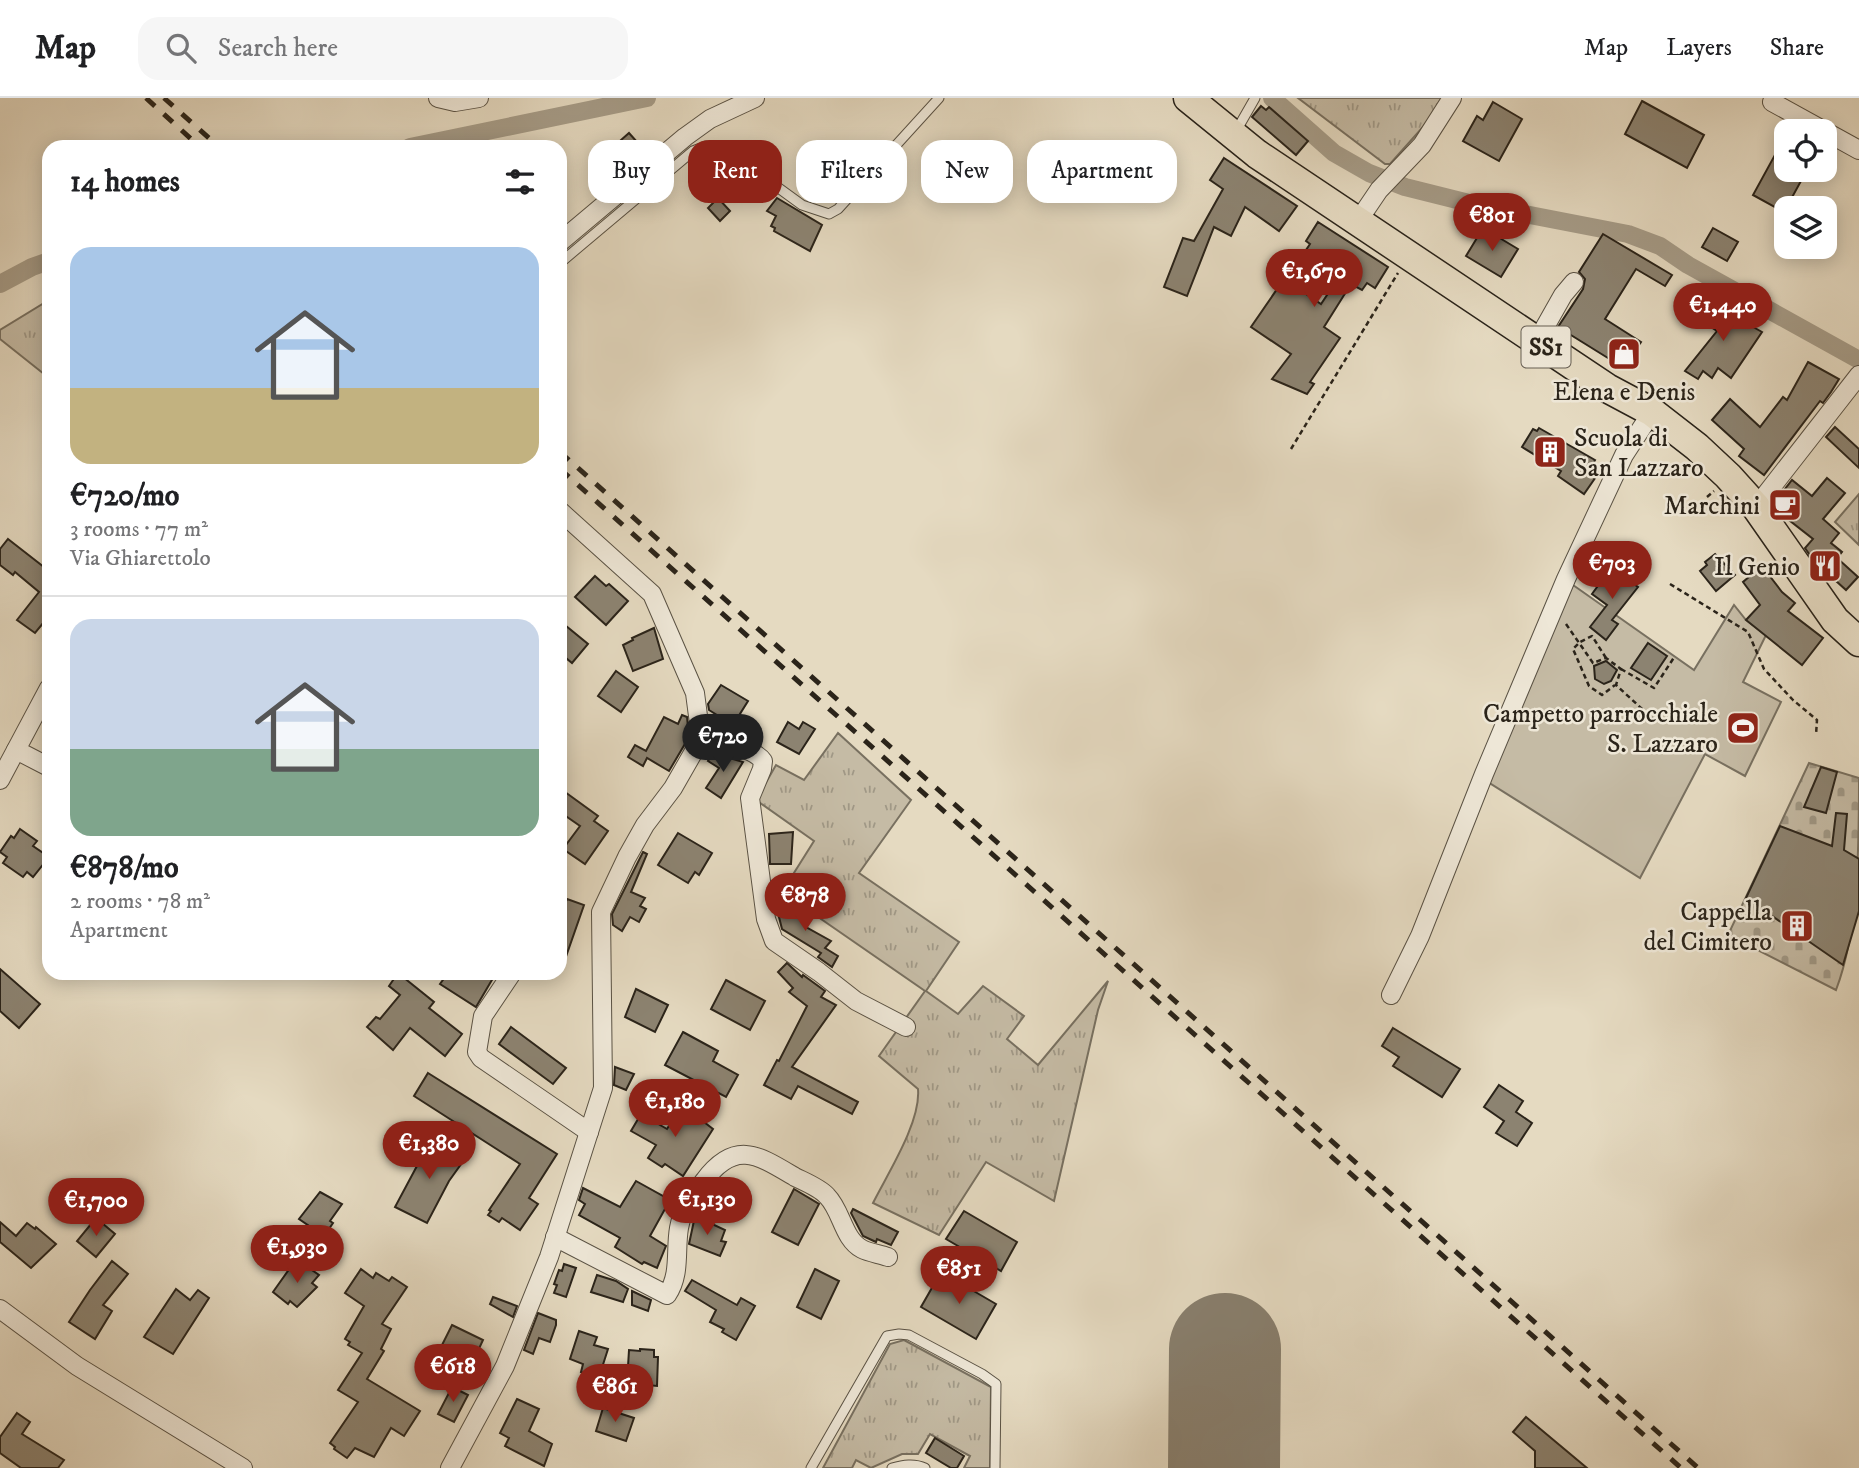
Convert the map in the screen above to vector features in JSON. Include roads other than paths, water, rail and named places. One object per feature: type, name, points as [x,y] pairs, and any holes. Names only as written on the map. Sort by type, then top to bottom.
[{"type":"main road","name":"SS1","points":[[1188,98],[1257,154],[1607,388],[1652,412],[1697,447],[1756,507],[1835,620],[1859,642]]},
{"type":"street","points":[[438,98],[455,103],[479,98]]},
{"type":"street","points":[[567,236],[685,137],[710,119],[755,98]]},
{"type":"street","points":[[1358,221],[1378,190],[1422,145],[1452,98]]},
{"type":"street","points":[[1772,102],[1859,149]]},
{"type":"street","points":[[1537,341],[1563,295],[1574,282]]},
{"type":"street","points":[[1756,507],[1856,379]]},
{"type":"street","points":[[1391,995],[1419,936],[1553,608],[1623,455],[1652,412]]},
{"type":"street","points":[[450,1468],[505,1366],[555,1237],[603,1088],[601,912],[645,825],[673,788],[701,738],[695,692],[652,594],[567,517]]},
{"type":"street","points":[[0,780],[42,701]]},
{"type":"street","points":[[701,738],[760,756],[763,761],[750,798],[766,919],[774,941],[856,1001],[906,1027]]},
{"type":"street","points":[[16,750],[42,763]]},
{"type":"street","points":[[507,980],[483,1016],[477,1052],[481,1058],[589,1132]]},
{"type":"street","points":[[555,1237],[667,1295],[672,1287],[679,1256],[679,1226],[684,1210],[718,1163],[740,1153],[764,1159],[827,1195],[838,1210],[848,1234],[861,1249],[888,1257]]},
{"type":"street","points":[[0,1309],[77,1366],[243,1468]]},
{"type":"lane","points":[[567,257],[693,151],[706,146],[725,149],[802,205],[830,214],[838,209],[939,98]]},
{"type":"lane","points":[[1233,135],[1254,100]]},
{"type":"lane","points":[[811,1468],[887,1336],[899,1334],[909,1335],[996,1384],[995,1468]]},
{"type":"lane","points":[[892,1468],[918,1465],[925,1468]]},
{"type":"waterway","points":[[444,140],[647,98]]},
{"type":"waterway","points":[[1272,98],[1334,153],[1369,173],[1405,187],[1473,204],[1628,234],[1660,246],[1688,265],[1859,360]]},
{"type":"waterway","points":[[0,284],[42,263]]},
{"type":"railway","points":[[146,98],[192,140]]},
{"type":"railway","points":[[164,98],[211,140]]},
{"type":"railway","points":[[567,458],[1698,1468]]},
{"type":"railway","points":[[567,475],[1681,1468]]},
{"type":"place","name":"Elena e Denis","points":[[1624,354]]},
{"type":"place","name":"Scuola di San Lazzaro","points":[[1550,452]]},
{"type":"place","name":"Marchini","points":[[1785,505]]},
{"type":"place","name":"Il Genio","points":[[1825,566]]},
{"type":"place","name":"Campetto parrocchiale S. Lazzaro","points":[[1743,728]]},
{"type":"place","name":"Cappella del Cimitero","points":[[1797,926]]}]
